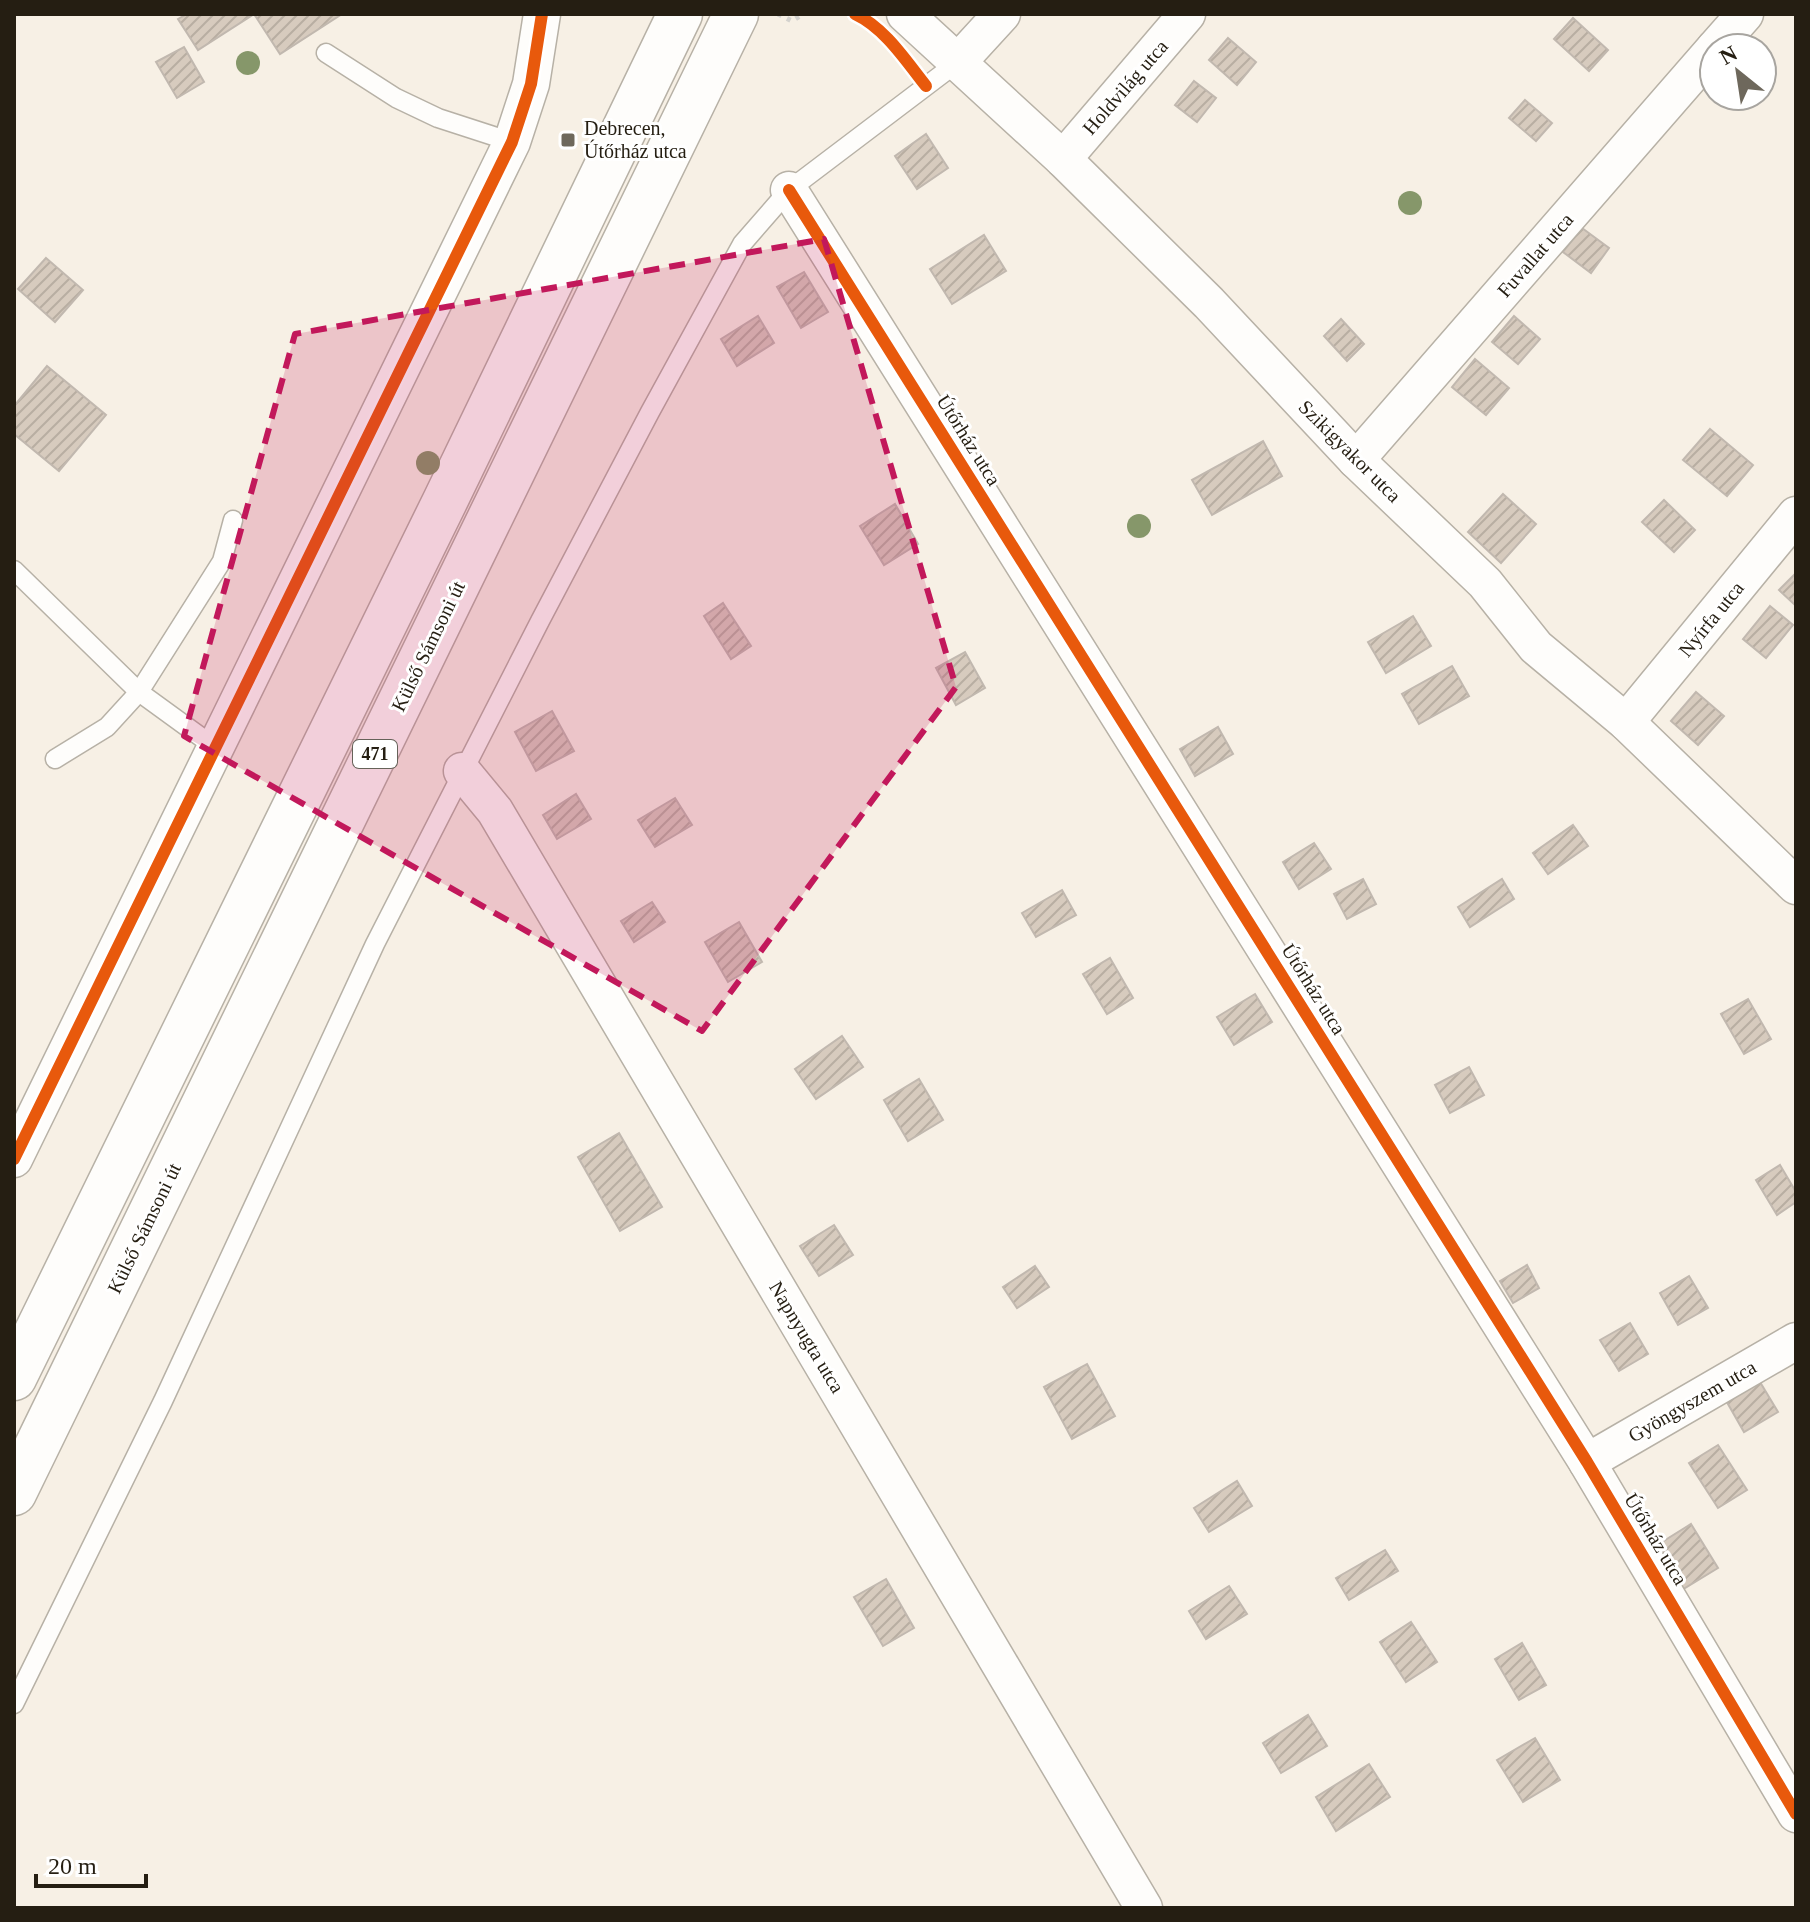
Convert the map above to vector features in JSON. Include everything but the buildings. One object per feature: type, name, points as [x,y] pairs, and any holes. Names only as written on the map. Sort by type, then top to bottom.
[{"type":"main road","name":"471","points":[[14,1378],[445,501],[680,14]]},
{"type":"main road","name":"Külső Sámsoni út","points":[[14,1493],[736,14]]},
{"type":"street","points":[[14,1159],[512,142],[531,84],[542,14]]},
{"type":"street","name":"Szikigyakor utca","points":[[905,14],[1063,159],[1209,303],[1356,460],[1485,583],[1536,647],[1626,722],[1796,886]]},
{"type":"street","points":[[958,62],[1002,14]]},
{"type":"street","name":"Holdvilág utca","points":[[1063,159],[1187,14]]},
{"type":"street","name":"Fuvallat utca","points":[[1729,32],[1745,14]]},
{"type":"street","name":"Fuvallat utca","points":[[1356,460],[1698,67]]},
{"type":"street","name":"Útőrház utca","points":[[789,190],[1587,1462],[1796,1814]]},
{"type":"street","name":"Nyírfa utca","points":[[1626,722],[1796,515]]},
{"type":"street","name":"Napnyugta utca","points":[[462,771],[495,811],[1144,1908]]},
{"type":"street","name":"Gyöngyszem utca","points":[[1587,1462],[1796,1341]]},
{"type":"lane","points":[[326,53],[396,98],[438,118],[512,142]]},
{"type":"lane","points":[[14,1704],[163,1401],[368,958],[650,412],[742,244],[789,190],[958,62]]},
{"type":"lane","points":[[55,759],[107,727],[139,692],[222,561],[233,520]]},
{"type":"lane","points":[[14,570],[139,692],[216,748]]},
{"type":"path","points":[[778,14],[792,21],[803,14]]},
{"type":"highlighted area","points":[[824,239],[956,687],[702,1031],[184,736],[295,334]]},
{"type":"cycle path","points":[[14,1159],[512,142],[531,84],[542,14]]},
{"type":"cycle path","points":[[855,14],[885,36],[926,86]]},
{"type":"cycle path","points":[[789,190],[1587,1462],[1796,1814]]},
{"type":"place","name":"Debrecen, Útőrház utca","points":[[568,140]]}]
